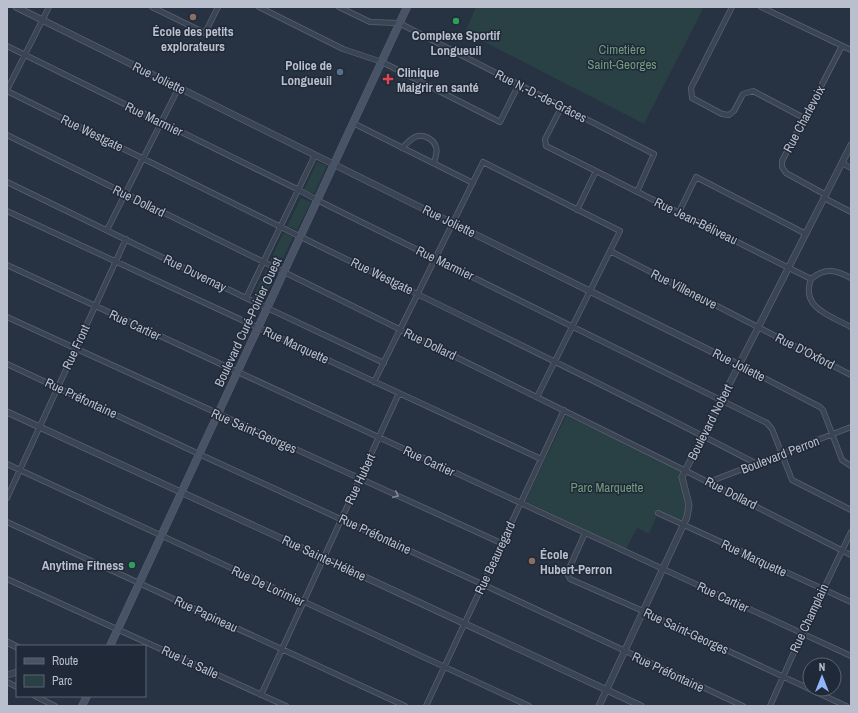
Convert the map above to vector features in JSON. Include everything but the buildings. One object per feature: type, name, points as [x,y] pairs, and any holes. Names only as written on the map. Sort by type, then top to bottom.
[{"type":"main road","name":"Boulevard Curé-Poirier Ouest","points":[[110,645],[407,7]]},
{"type":"street","name":"Rue Joliette","points":[[16,7],[818,405],[823,410],[842,460],[851,466]]},
{"type":"street","points":[[7,90],[49,7]]},
{"type":"street","points":[[152,7],[205,33],[218,7]]},
{"type":"street","points":[[259,7],[343,49],[382,62],[500,122],[519,84]]},
{"type":"street","name":"Rue N.-D.-de-Grâces","points":[[339,7],[370,22],[399,23],[654,154],[637,192]]},
{"type":"street","points":[[732,7],[691,88],[692,98],[722,114],[729,114],[734,111],[743,94],[753,91],[804,118]]},
{"type":"street","points":[[761,7],[851,50]]},
{"type":"street","name":"Rue Marmier","points":[[7,46],[770,425],[792,480],[851,510]]},
{"type":"street","name":"Rue Charlevoix","points":[[825,196],[786,173],[782,167],[782,160],[842,46]]},
{"type":"street","points":[[107,230],[179,87]]},
{"type":"street","name":"Rue Westgate","points":[[7,90],[300,237],[704,436],[757,464]]},
{"type":"street","name":"Rue Jean-Béliveau","points":[[562,106],[545,142],[546,146],[811,279]]},
{"type":"street","points":[[353,123],[473,183]]},
{"type":"street","name":"Rue Dollard","points":[[7,135],[709,482],[851,555]]},
{"type":"street","points":[[402,148],[411,139],[422,135],[433,141],[436,146],[434,163]]},
{"type":"street","name":"Boulevard Nobert","points":[[599,706],[689,511],[689,505],[682,477],[851,145]]},
{"type":"street","name":"Boulevard Curé-Poirier Ouest","points":[[246,298],[315,155]]},
{"type":"street","points":[[374,382],[484,162],[620,231],[537,397]]},
{"type":"street","points":[[842,163],[851,168]]},
{"type":"street","points":[[577,210],[596,171]]},
{"type":"street","points":[[679,212],[696,177],[806,234]]},
{"type":"street","name":"Rue Duvernay","points":[[7,182],[384,363]]},
{"type":"street","points":[[825,196],[851,212]]},
{"type":"street","name":"Rue Marquette","points":[[7,211],[541,459]]},
{"type":"street","name":"Rue Front","points":[[7,498],[126,239]]},
{"type":"street","name":"Rue Villeneuve","points":[[610,251],[758,328]]},
{"type":"street","name":"Rue Cartier","points":[[7,266],[851,656]]},
{"type":"street","points":[[851,278],[840,273],[830,271],[818,273],[811,279],[808,286],[810,301],[819,310],[851,327]]},
{"type":"street","name":"Rue Saint-Georges","points":[[7,317],[501,543]]},
{"type":"street","name":"Rue D'Oxford","points":[[758,328],[851,375]]},
{"type":"street","name":"Rue Préfontaine","points":[[7,364],[742,706]]},
{"type":"street","name":"Rue Hubert","points":[[260,694],[399,394]]},
{"type":"street","name":"Rue Beauregard","points":[[426,706],[564,410]]},
{"type":"street","name":"Rue Sainte-Hélène","points":[[7,412],[641,706]]},
{"type":"street","name":"Boulevard Perron","points":[[709,482],[851,427]]},
{"type":"street","name":"Rue De Lorimier","points":[[7,464],[161,537],[529,706]]},
{"type":"street","name":"Rue Marquette","points":[[658,513],[851,602]]},
{"type":"street","name":"Rue Papineau","points":[[7,522],[405,706]]},
{"type":"street","name":"Rue Champlain","points":[[770,706],[802,634],[851,532]]},
{"type":"street","name":"Rue Saint-Georges","points":[[585,533],[567,573],[570,579],[643,611],[846,706]]},
{"type":"street","name":"Rue La Salle","points":[[7,579],[286,706]]},
{"type":"street","points":[[7,642],[16,646]]},
{"type":"street","points":[[7,646],[16,650]]},
{"type":"street","points":[[7,682],[16,686]]},
{"type":"street","points":[[37,697],[55,706]]},
{"type":"green space","name":"Cimetière Saint-Georges","points":[[476,7],[699,7],[703,9],[644,124],[465,32]]},
{"type":"green space","points":[[317,162],[327,166],[314,194],[304,190]]},
{"type":"green space","points":[[301,198],[311,202],[297,230],[287,226]]},
{"type":"green space","points":[[283,233],[293,237],[280,265],[270,261]]},
{"type":"green space","points":[[266,269],[276,273],[263,302],[253,297]]},
{"type":"green space","name":"Parc Marquette","points":[[566,416],[686,471],[681,479],[687,502],[683,525],[658,513],[649,534],[637,528],[626,549],[525,501]]},
{"type":"place","name":"École des petits explorateurs","points":[[193,17]]},
{"type":"place","name":"Complexe Sportif Longueuil","points":[[456,21]]},
{"type":"place","name":"Police de Longueuil","points":[[340,72]]},
{"type":"place","name":"Clinique Maigrir en santé","points":[[388,79]]},
{"type":"place","name":"École Hubert-Perron","points":[[532,561]]},
{"type":"place","name":"Anytime Fitness","points":[[132,565]]}]
